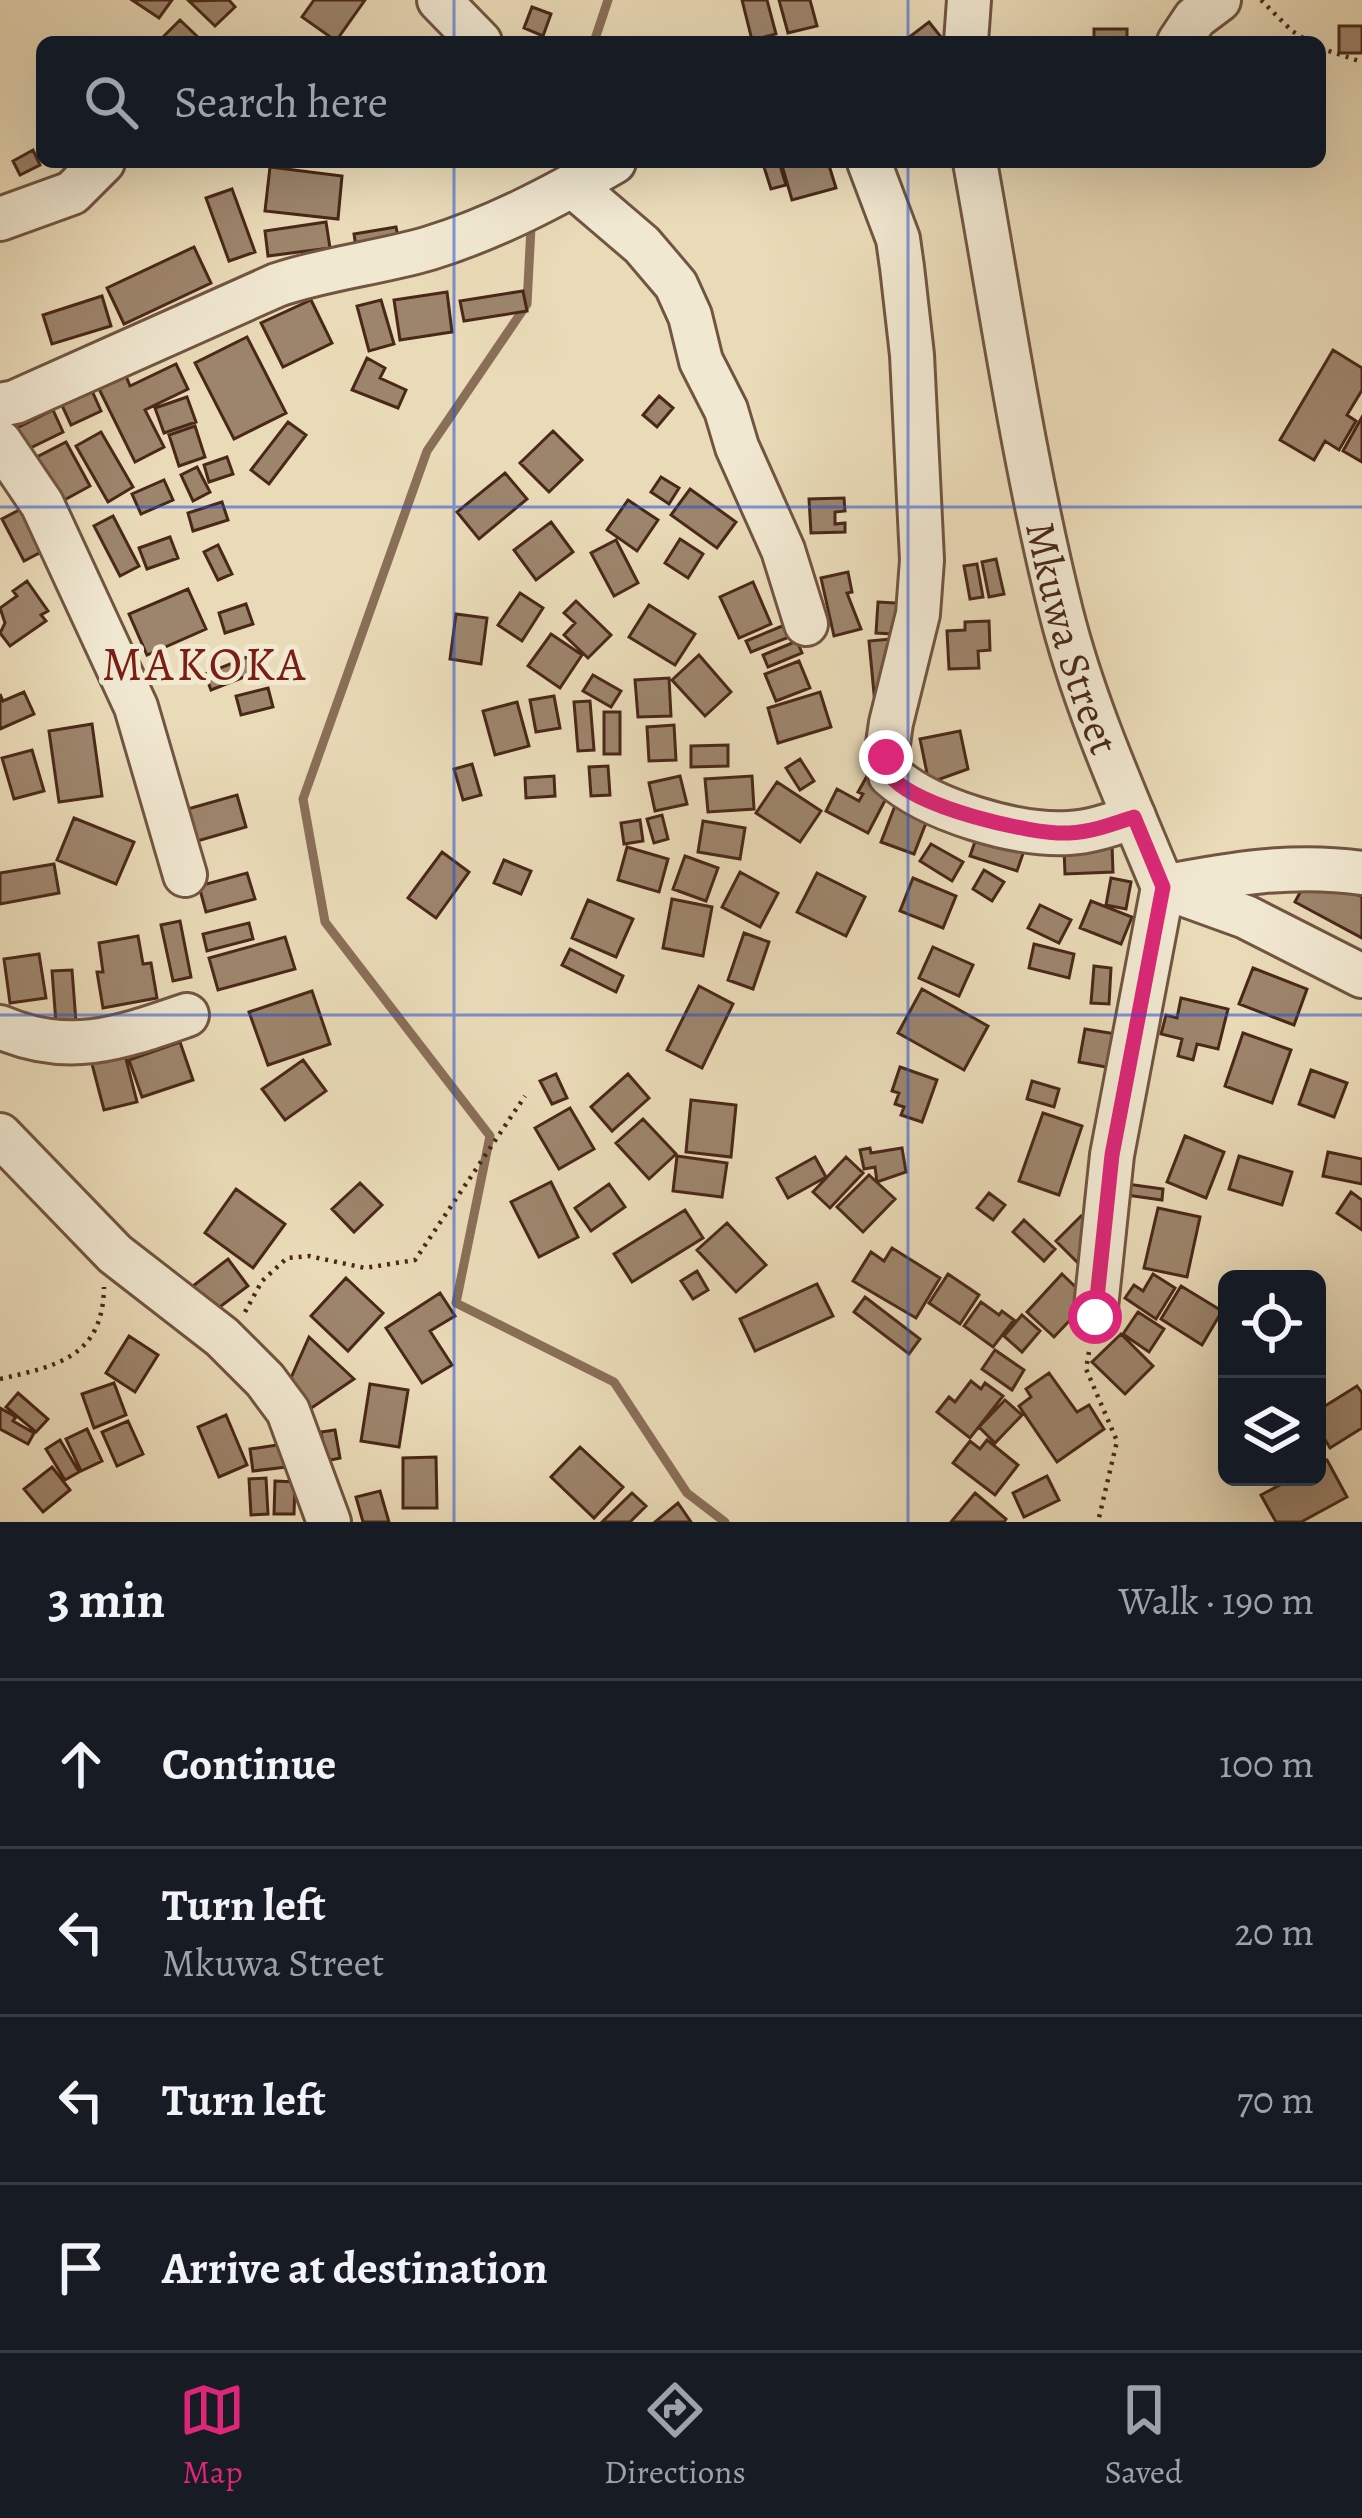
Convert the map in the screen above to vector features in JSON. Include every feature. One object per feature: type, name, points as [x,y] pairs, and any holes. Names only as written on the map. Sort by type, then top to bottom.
[{"type":"street","points":[[439,0],[474,36]]},
{"type":"street","points":[[966,36],[969,0]]},
{"type":"street","points":[[1183,36],[1195,18],[1219,0]]},
{"type":"street","points":[[0,219],[72,193],[97,168]]},
{"type":"street","points":[[870,168],[898,239],[902,267],[912,355],[922,560],[918,614],[891,723],[886,757],[890,775],[938,804],[1043,833],[1104,827],[1134,817]]},
{"type":"street","name":"Mkuwa Street","points":[[976,168],[1023,435],[1061,614],[1091,713],[1163,887]]},
{"type":"street","points":[[0,405],[277,285],[320,270],[424,250],[490,228],[593,170],[642,245],[676,285],[690,316],[700,361],[726,410],[737,447],[783,550],[806,624]]},
{"type":"street","points":[[0,442],[42,504],[136,707],[185,875]]},
{"type":"street","points":[[1163,887],[1257,870],[1317,868],[1362,873]]},
{"type":"street","points":[[1163,887],[1246,917],[1362,976]]},
{"type":"street","points":[[1095,1317],[1112,1155],[1163,887]]},
{"type":"street","points":[[0,1027],[44,1042],[86,1043],[129,1035],[187,1015]]},
{"type":"street","points":[[0,1135],[89,1230],[137,1274],[222,1337],[265,1380],[288,1411],[329,1522]]},
{"type":"path","points":[[1261,0],[1300,36]]},
{"type":"path","points":[[1326,50],[1362,62]]},
{"type":"path","points":[[222,1337],[245,1312],[262,1281],[287,1258],[309,1256],[365,1268],[415,1260],[525,1096]]},
{"type":"path","points":[[0,1379],[60,1365],[90,1341],[104,1309],[104,1279],[89,1230]]},
{"type":"path","points":[[1095,1317],[1086,1369],[1118,1441],[1098,1522]]},
{"type":"building","points":[[132,0],[172,0],[159,18]]},
{"type":"building","points":[[229,0],[235,7],[215,26],[189,1]]},
{"type":"building","points":[[314,0],[365,0],[340,36],[329,36],[302,17]]},
{"type":"building","points":[[742,0],[767,0],[776,34],[751,36]]},
{"type":"building","points":[[779,0],[810,0],[817,26],[788,33]]},
{"type":"building","points":[[532,7],[551,14],[543,36],[524,28]]},
{"type":"building","points":[[180,20],[197,36],[164,36]]},
{"type":"building","points":[[929,22],[940,36],[911,36]]},
{"type":"building","points":[[1339,26],[1362,26],[1362,53],[1339,53]]},
{"type":"building","points":[[1094,29],[1127,29],[1127,36],[1094,36]]},
{"type":"building","points":[[33,150],[36,167],[20,175],[13,161]]},
{"type":"building","points":[[270,168],[342,176],[338,219],[265,211]]},
{"type":"building","points":[[764,168],[781,168],[786,185],[771,189]]},
{"type":"building","points":[[783,168],[830,168],[836,188],[792,200]]},
{"type":"building","points":[[232,189],[255,252],[229,261],[206,198]]},
{"type":"building","points":[[326,222],[330,248],[268,256],[265,231]]},
{"type":"building","points":[[396,227],[400,246],[357,254],[354,234]]},
{"type":"building","points":[[194,247],[211,283],[124,324],[107,288]]},
{"type":"building","points":[[523,291],[527,311],[464,321],[460,301]]},
{"type":"building","points":[[447,292],[452,332],[400,340],[394,300]]},
{"type":"building","points":[[102,296],[111,326],[52,344],[43,315]]},
{"type":"building","points":[[311,300],[332,343],[283,367],[261,323]]},
{"type":"building","points":[[381,300],[394,344],[369,351],[357,306]]},
{"type":"building","points":[[247,337],[286,413],[234,439],[195,363]]},
{"type":"building","points":[[1333,350],[1362,368],[1362,390],[1347,415],[1356,421],[1339,450],[1325,441],[1314,460],[1280,440]]},
{"type":"building","points":[[367,358],[385,368],[380,378],[406,390],[398,408],[352,390]]},
{"type":"building","points":[[176,364],[188,389],[145,410],[164,447],[135,462],[99,389],[126,376],[130,386]]},
{"type":"building","points":[[89,384],[101,411],[71,425],[59,399]]},
{"type":"building","points":[[659,396],[673,408],[657,427],[643,415]]},
{"type":"building","points":[[187,397],[196,422],[164,433],[155,408]]},
{"type":"building","points":[[53,410],[63,432],[22,452],[11,431]]},
{"type":"building","points":[[1362,417],[1362,462],[1343,451]]},
{"type":"building","points":[[288,422],[306,435],[269,484],[251,470]]},
{"type":"building","points":[[195,426],[205,457],[179,466],[169,435]]},
{"type":"building","points":[[553,431],[582,460],[549,492],[520,463]]},
{"type":"building","points":[[101,432],[133,487],[108,502],[76,446]]},
{"type":"building","points":[[66,442],[90,486],[57,504],[33,459]]},
{"type":"building","points":[[227,457],[233,474],[209,482],[204,465]]},
{"type":"building","points":[[197,467],[210,492],[193,501],[181,475]]},
{"type":"building","points":[[505,473],[527,499],[479,539],[457,512]]},
{"type":"building","points":[[661,477],[679,488],[669,504],[651,492]]},
{"type":"building","points":[[164,480],[173,500],[141,514],[132,494]]},
{"type":"building","points":[[690,489],[736,522],[717,548],[671,515]]},
{"type":"building","points":[[844,498],[845,511],[835,512],[835,524],[845,523],[845,532],[811,533],[809,499]]},
{"type":"building","points":[[628,500],[658,520],[637,551],[607,530]]},
{"type":"building","points":[[222,502],[228,520],[193,531],[188,513]]},
{"type":"building","points":[[21,509],[43,551],[24,561],[2,519]]},
{"type":"building","points":[[113,516],[139,566],[120,576],[94,526]]},
{"type":"building","points":[[551,522],[573,552],[536,580],[514,550]]},
{"type":"building","points":[[170,537],[178,558],[147,569],[139,548]]},
{"type":"building","points":[[680,539],[703,554],[688,578],[665,563]]},
{"type":"building","points":[[616,540],[638,583],[614,596],[591,553]]},
{"type":"building","points":[[218,545],[232,574],[218,580],[204,552]]},
{"type":"building","points":[[996,559],[1004,594],[989,597],[982,562]]},
{"type":"building","points":[[977,564],[983,597],[970,599],[964,566]]},
{"type":"building","points":[[848,572],[852,592],[847,593],[861,629],[834,636],[821,578]]},
{"type":"building","points":[[27,581],[48,611],[41,615],[46,621],[10,646],[0,633],[5,623],[0,608]]},
{"type":"building","points":[[753,582],[771,624],[739,638],[720,597]]},
{"type":"building","points":[[188,589],[206,629],[147,655],[129,614]]},
{"type":"building","points":[[520,593],[543,608],[522,641],[498,625]]},
{"type":"building","points":[[576,601],[611,635],[588,658],[564,635],[575,623],[564,613]]},
{"type":"building","points":[[878,602],[912,604],[911,635],[876,633]]},
{"type":"building","points":[[246,604],[253,624],[225,633],[219,613]]},
{"type":"building","points":[[649,605],[695,634],[675,665],[629,637]]},
{"type":"building","points":[[456,614],[487,618],[481,664],[450,659]]},
{"type":"building","points":[[989,621],[990,650],[978,651],[979,668],[949,669],[947,631],[965,630],[965,622]]},
{"type":"building","points":[[787,624],[792,636],[751,652],[746,641]]},
{"type":"building","points":[[551,634],[582,655],[560,688],[528,666]]},
{"type":"building","points":[[913,637],[919,700],[875,704],[869,641]]},
{"type":"building","points":[[797,641],[802,653],[768,667],[763,655]]},
{"type":"building","points":[[699,655],[731,692],[705,716],[672,680]]},
{"type":"building","points":[[250,656],[257,672],[211,690],[205,674]]},
{"type":"building","points":[[799,661],[810,688],[776,701],[765,674]]},
{"type":"building","points":[[593,675],[621,691],[611,707],[583,691]]},
{"type":"building","points":[[669,678],[671,716],[638,717],[635,680]]},
{"type":"building","points":[[268,688],[273,707],[241,715],[236,696]]},
{"type":"building","points":[[24,692],[34,714],[0,729],[0,694],[3,701]]},
{"type":"building","points":[[820,692],[831,727],[778,743],[768,708]]},
{"type":"building","points":[[554,696],[560,728],[536,732],[530,700]]},
{"type":"building","points":[[590,701],[594,750],[578,751],[574,702]]},
{"type":"building","points":[[517,702],[529,746],[495,755],[483,711]]},
{"type":"building","points":[[604,712],[620,712],[620,754],[604,754]]},
{"type":"building","points":[[92,724],[102,796],[59,802],[49,731]]},
{"type":"building","points":[[674,725],[676,760],[649,761],[647,727]]},
{"type":"building","points":[[960,731],[968,769],[929,783],[920,739]]},
{"type":"building","points":[[728,745],[728,766],[691,767],[691,746]]},
{"type":"building","points":[[32,750],[44,791],[14,799],[2,758]]},
{"type":"building","points":[[800,759],[814,781],[800,790],[786,768]]},
{"type":"building","points":[[472,764],[481,795],[463,800],[454,769]]},
{"type":"building","points":[[608,766],[610,795],[591,796],[589,767]]},
{"type":"building","points":[[554,776],[555,796],[526,798],[525,778]]},
{"type":"building","points":[[680,776],[687,804],[655,811],[649,783]]},
{"type":"building","points":[[752,776],[754,809],[708,812],[705,779]]},
{"type":"building","points":[[867,776],[891,789],[868,833],[826,811],[837,789],[859,801],[863,794],[858,792]]},
{"type":"building","points":[[777,782],[821,811],[800,842],[756,813]]},
{"type":"building","points":[[237,795],[246,827],[194,842],[184,810]]},
{"type":"building","points":[[898,798],[931,810],[914,854],[881,842]]},
{"type":"building","points":[[662,815],[668,839],[654,843],[647,819]]},
{"type":"building","points":[[74,818],[134,842],[116,884],[57,860]]},
{"type":"building","points":[[640,820],[643,841],[624,844],[621,823]]},
{"type":"building","points":[[703,821],[745,828],[740,859],[698,852]]},
{"type":"building","points":[[980,827],[1027,842],[1017,871],[970,856]]},
{"type":"building","points":[[931,844],[963,862],[952,881],[920,861]]},
{"type":"building","points":[[1112,845],[1113,872],[1065,874],[1064,848]]},
{"type":"building","points":[[627,847],[668,859],[659,892],[618,880]]},
{"type":"building","points":[[442,852],[469,872],[436,918],[408,898]]},
{"type":"building","points":[[685,856],[718,868],[706,901],[673,889]]},
{"type":"building","points":[[504,860],[531,871],[521,894],[494,883]]},
{"type":"building","points":[[54,864],[59,893],[0,904],[0,873]]},
{"type":"building","points":[[984,870],[1004,882],[992,901],[973,889]]},
{"type":"building","points":[[1312,870],[1362,897],[1362,938],[1295,902]]},
{"type":"building","points":[[740,872],[778,893],[760,927],[722,907]]},
{"type":"building","points":[[247,873],[255,899],[206,912],[199,886]]},
{"type":"building","points":[[817,873],[865,897],[846,936],[797,912]]},
{"type":"building","points":[[913,878],[956,896],[943,928],[900,911]]},
{"type":"building","points":[[1111,878],[1131,882],[1126,909],[1106,905]]},
{"type":"building","points":[[672,899],[712,907],[703,956],[663,948]]},
{"type":"building","points":[[588,900],[633,919],[616,957],[572,938]]},
{"type":"building","points":[[1091,901],[1132,917],[1121,944],[1080,928]]},
{"type":"building","points":[[1040,905],[1071,920],[1059,943],[1028,928]]},
{"type":"building","points":[[180,921],[191,977],[173,981],[161,925]]},
{"type":"building","points":[[249,923],[253,939],[207,951],[203,934]]},
{"type":"building","points":[[744,933],[769,942],[753,989],[728,980]]},
{"type":"building","points":[[138,936],[143,964],[151,963],[157,998],[103,1008],[97,972],[103,972],[99,943]]},
{"type":"building","points":[[285,937],[295,969],[218,990],[209,958]]},
{"type":"building","points":[[1034,944],[1074,954],[1069,978],[1029,968]]},
{"type":"building","points":[[933,947],[973,965],[959,996],[919,978]]},
{"type":"building","points":[[570,949],[623,976],[616,992],[562,965]]},
{"type":"building","points":[[39,954],[46,998],[10,1003],[4,959]]},
{"type":"building","points":[[1094,966],[1111,968],[1109,1004],[1091,1003]]},
{"type":"building","points":[[1253,968],[1307,989],[1294,1025],[1239,1004]]},
{"type":"building","points":[[72,970],[76,1022],[56,1023],[52,971]]},
{"type":"building","points":[[699,986],[733,1004],[702,1068],[667,1050]]},
{"type":"building","points":[[922,989],[988,1026],[964,1070],[898,1033]]},
{"type":"building","points":[[312,991],[330,1044],[268,1065],[249,1012]]},
{"type":"building","points":[[1181,998],[1228,1009],[1218,1049],[1197,1044],[1193,1060],[1178,1056],[1182,1039],[1161,1034],[1166,1015],[1177,1018]]},
{"type":"building","points":[[1085,1029],[1128,1036],[1122,1070],[1079,1062]]},
{"type":"building","points":[[1243,1033],[1291,1050],[1272,1103],[1225,1086]]},
{"type":"building","points":[[180,1042],[193,1080],[142,1097],[129,1060]]},
{"type":"building","points":[[125,1055],[137,1102],[104,1110],[92,1064]]},
{"type":"building","points":[[303,1060],[326,1091],[285,1120],[262,1089]]},
{"type":"building","points":[[900,1067],[937,1080],[922,1122],[901,1115],[904,1107],[895,1104],[899,1093],[892,1091]]},
{"type":"building","points":[[1311,1070],[1347,1083],[1334,1117],[1299,1104]]},
{"type":"building","points":[[556,1074],[567,1098],[552,1104],[540,1081]]},
{"type":"building","points":[[628,1074],[649,1098],[612,1131],[591,1107]]},
{"type":"building","points":[[1032,1081],[1059,1089],[1054,1107],[1027,1099]]},
{"type":"building","points":[[691,1100],[736,1105],[731,1157],[686,1152]]},
{"type":"building","points":[[570,1108],[594,1149],[559,1169],[535,1128]]},
{"type":"building","points":[[1043,1113],[1082,1126],[1059,1195],[1019,1181]]},
{"type":"building","points":[[643,1119],[676,1154],[649,1179],[616,1143]]},
{"type":"building","points":[[1185,1136],[1224,1152],[1206,1198],[1167,1182]]},
{"type":"building","points":[[870,1148],[871,1153],[902,1148],[906,1172],[877,1182],[875,1167],[864,1169],[860,1150]]},
{"type":"building","points":[[1328,1152],[1362,1159],[1362,1184],[1323,1176]]},
{"type":"building","points":[[677,1156],[727,1163],[722,1197],[673,1191]]},
{"type":"building","points":[[1239,1156],[1292,1172],[1282,1205],[1229,1189]]},
{"type":"building","points":[[815,1157],[826,1177],[788,1198],[777,1178]]},
{"type":"building","points":[[846,1157],[863,1173],[830,1208],[813,1192]]},
{"type":"building","points":[[869,1175],[895,1199],[863,1232],[837,1207]]},
{"type":"building","points":[[551,1182],[578,1237],[539,1257],[511,1202]]},
{"type":"building","points":[[360,1183],[382,1205],[354,1232],[332,1209]]},
{"type":"building","points":[[609,1184],[625,1207],[591,1231],[575,1208]]},
{"type":"building","points":[[1127,1184],[1163,1189],[1162,1200],[1126,1195]]},
{"type":"building","points":[[236,1189],[285,1224],[253,1268],[205,1233]]},
{"type":"building","points":[[1351,1192],[1362,1200],[1362,1230],[1337,1213]]},
{"type":"building","points":[[989,1193],[1005,1205],[993,1220],[977,1208]]},
{"type":"building","points":[[1158,1208],[1200,1217],[1187,1277],[1144,1268]]},
{"type":"building","points":[[685,1210],[703,1238],[632,1282],[614,1254]]},
{"type":"building","points":[[1081,1216],[1095,1230],[1085,1270],[1056,1241]]},
{"type":"building","points":[[1024,1220],[1055,1249],[1044,1261],[1013,1232]]},
{"type":"building","points":[[727,1223],[766,1265],[736,1292],[697,1250]]},
{"type":"building","points":[[892,1248],[940,1278],[916,1318],[853,1281],[871,1252],[884,1261]]},
{"type":"building","points":[[228,1259],[248,1286],[209,1315],[189,1289]]},
{"type":"building","points":[[697,1271],[708,1290],[693,1299],[681,1281]]},
{"type":"building","points":[[948,1274],[979,1295],[960,1324],[929,1303]]},
{"type":"building","points":[[1062,1274],[1089,1300],[1054,1337],[1027,1312]]},
{"type":"building","points":[[1153,1274],[1175,1288],[1156,1319],[1125,1298],[1134,1285],[1143,1291]]},
{"type":"building","points":[[346,1278],[383,1313],[348,1351],[311,1316]]},
{"type":"building","points":[[817,1284],[833,1316],[755,1351],[740,1319]]},
{"type":"building","points":[[1181,1286],[1218,1309],[1218,1318],[1202,1345],[1161,1319]]},
{"type":"building","points":[[440,1293],[455,1316],[430,1331],[452,1365],[422,1383],[386,1328]]},
{"type":"building","points":[[865,1297],[920,1339],[909,1354],[854,1312]]},
{"type":"building","points":[[981,1302],[1014,1320],[993,1347],[964,1326]]},
{"type":"building","points":[[1138,1312],[1164,1329],[1149,1352],[1123,1334]]},
{"type":"building","points":[[1022,1315],[1040,1331],[1022,1352],[1004,1336]]},
{"type":"building","points":[[1121,1334],[1153,1366],[1125,1394],[1092,1362]]},
{"type":"building","points":[[129,1336],[158,1355],[135,1392],[106,1373]]},
{"type":"building","points":[[309,1337],[354,1379],[310,1409],[290,1380]]},
{"type":"building","points":[[995,1350],[1024,1370],[1012,1390],[982,1369]]},
{"type":"building","points":[[1049,1373],[1077,1412],[1089,1405],[1104,1429],[1057,1462],[1019,1406],[1031,1397],[1026,1389]]},
{"type":"building","points":[[971,1381],[981,1389],[985,1383],[1003,1396],[970,1438],[937,1412],[949,1397],[955,1402]]},
{"type":"building","points":[[114,1383],[126,1415],[94,1428],[82,1394]]},
{"type":"building","points":[[370,1384],[408,1390],[399,1447],[361,1441]]},
{"type":"building","points":[[1357,1386],[1362,1393],[1362,1428],[1330,1448],[1326,1441],[1326,1405]]},
{"type":"building","points":[[18,1393],[48,1419],[36,1432],[6,1407]]},
{"type":"building","points":[[1005,1400],[1022,1415],[995,1443],[979,1427]]},
{"type":"building","points":[[0,1408],[34,1433],[28,1444],[0,1429]]},
{"type":"building","points":[[226,1415],[247,1465],[219,1477],[198,1427]]},
{"type":"building","points":[[128,1421],[143,1454],[117,1466],[102,1432]]},
{"type":"building","points":[[87,1429],[102,1461],[81,1471],[66,1439]]},
{"type":"building","points":[[335,1430],[340,1458],[326,1461],[321,1432]]},
{"type":"building","points":[[60,1440],[79,1472],[65,1480],[46,1449]]},
{"type":"building","points":[[987,1440],[1018,1465],[995,1495],[953,1463],[970,1441],[980,1449]]},
{"type":"building","points":[[284,1444],[287,1467],[253,1471],[250,1449]]},
{"type":"building","points":[[580,1447],[623,1487],[594,1518],[551,1477]]},
{"type":"building","points":[[436,1457],[437,1508],[403,1508],[403,1458]]},
{"type":"building","points":[[1326,1460],[1347,1497],[1301,1522],[1276,1522],[1261,1495],[1278,1486],[1326,1486]]},
{"type":"building","points":[[52,1467],[70,1490],[43,1512],[24,1489]]},
{"type":"building","points":[[1047,1476],[1059,1500],[1024,1517],[1013,1493]]},
{"type":"building","points":[[266,1478],[268,1514],[251,1515],[249,1479]]},
{"type":"building","points":[[275,1481],[295,1482],[294,1514],[274,1514]]},
{"type":"building","points":[[380,1491],[389,1522],[363,1522],[356,1497]]},
{"type":"building","points":[[632,1493],[646,1506],[630,1522],[602,1522]]},
{"type":"building","points":[[975,1493],[1006,1519],[1004,1522],[951,1522]]},
{"type":"building","points":[[678,1503],[691,1522],[655,1522]]},
{"type":"waterway","points":[[596,36],[608,0]]},
{"type":"waterway","points":[[531,227],[527,304],[427,451],[303,799],[325,922],[490,1136],[456,1303],[614,1382],[687,1493],[725,1522]]},
{"type":"district","name":"MAKOKA","points":[[205,664]]},
{"type":"route","points":[[886,757],[890,775],[904,787],[938,804],[1008,825],[1043,833],[1073,833],[1134,817],[1163,887],[1112,1155],[1095,1317]]}]
